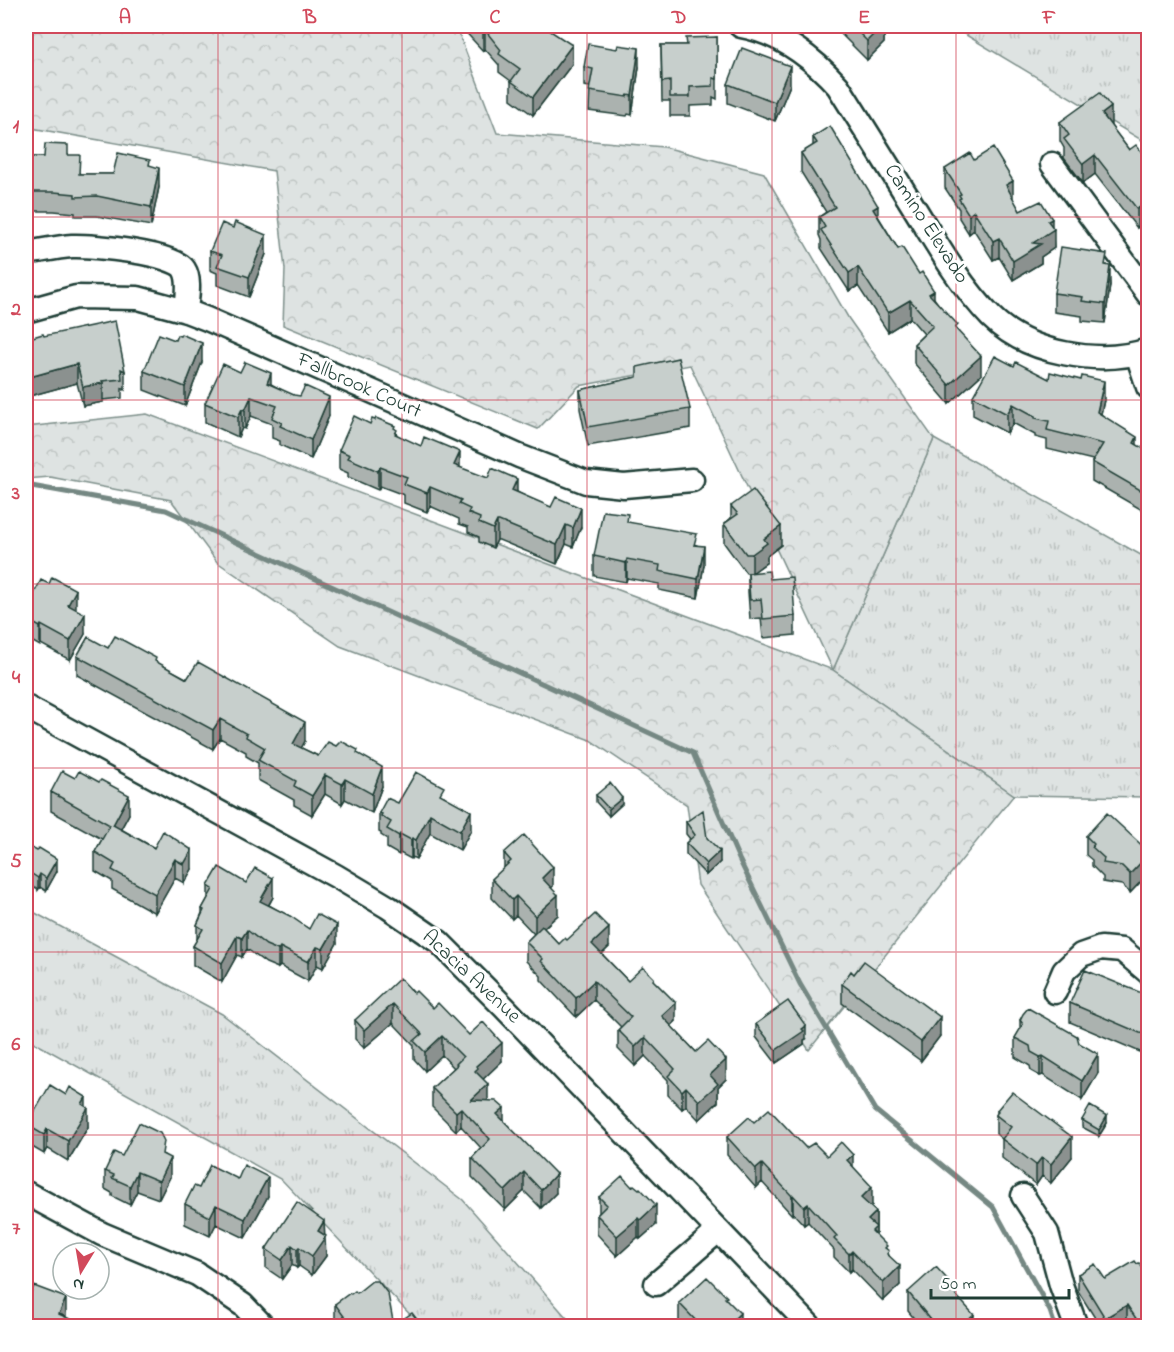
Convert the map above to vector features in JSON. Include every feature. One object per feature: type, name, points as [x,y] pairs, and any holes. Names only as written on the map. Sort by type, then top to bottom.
[{"type":"street","name":"Camino Elevado","points":[[741,26],[764,32],[799,50],[813,60],[838,86],[958,277],[992,318],[1023,338],[1058,352],[1098,357],[1143,352]]},
{"type":"street","points":[[1052,164],[1149,294]]},
{"type":"street","points":[[26,254],[71,246],[98,247],[164,257],[177,262],[184,269],[188,281],[186,311]]},
{"type":"street","name":"Fallbrook Court","points":[[26,311],[76,297],[138,298],[186,311],[519,456],[586,482],[624,486],[692,480]]},
{"type":"street","points":[[1143,352],[1149,387]]},
{"type":"street","name":"Acacia Avenue","points":[[26,707],[336,876],[388,907],[439,942],[810,1326]]},
{"type":"street","points":[[1056,992],[1064,971],[1081,955],[1101,948],[1122,950],[1149,972]]},
{"type":"street","points":[[26,1193],[102,1234],[197,1274],[243,1305],[263,1326]]},
{"type":"street","points":[[1023,1196],[1047,1233],[1060,1285],[1076,1326]]},
{"type":"street","points":[[656,1284],[718,1231]]},
{"type":"green space","points":[[26,26],[456,26],[497,133],[664,147],[764,173],[849,319],[934,439],[833,670],[690,365],[579,386],[538,429],[283,325],[285,269],[274,171],[26,127]]},
{"type":"green space","points":[[951,26],[1148,26],[1148,144]]},
{"type":"green space","points":[[147,414],[833,670],[1014,795],[809,1050],[698,885],[687,805],[590,740],[340,646],[217,562],[171,500],[50,477],[26,479],[26,427]]},
{"type":"green space","points":[[934,439],[1148,559],[1148,797],[1014,795],[833,670]]},
{"type":"green space","points":[[26,908],[222,1014],[463,1200],[574,1326],[421,1326],[282,1180],[26,1038]]},
{"type":"building","points":[[477,26],[543,26],[572,45],[533,97],[511,81],[520,69],[499,54],[501,50],[485,30],[483,32]]},
{"type":"building","points":[[852,26],[882,26],[867,41]]},
{"type":"building","points":[[717,37],[717,79],[713,78],[713,86],[690,87],[690,97],[670,97],[670,81],[662,82],[661,45],[687,45],[686,38]]},
{"type":"building","points":[[588,44],[617,49],[618,45],[639,48],[632,96],[589,91],[593,69],[584,67]]},
{"type":"building","points":[[742,48],[790,66],[775,102],[728,84]]},
{"type":"building","points":[[1100,93],[1111,107],[1102,114],[1129,150],[1136,145],[1149,161],[1149,200],[1137,209],[1095,155],[1083,164],[1064,139],[1069,135],[1060,122]]},
{"type":"building","points":[[830,126],[878,206],[873,209],[898,249],[902,247],[919,274],[922,272],[934,291],[929,294],[958,325],[955,328],[981,356],[949,385],[914,344],[933,326],[910,300],[888,313],[858,267],[849,273],[821,230],[825,227],[819,217],[835,207],[801,153],[817,143],[813,137]]},
{"type":"building","points":[[45,144],[68,145],[68,155],[80,155],[79,174],[113,174],[118,153],[150,160],[149,165],[159,168],[151,207],[97,196],[75,197],[75,194],[26,192],[26,157],[44,157]]},
{"type":"building","points":[[993,148],[1013,181],[1006,185],[1020,211],[1041,201],[1052,219],[1048,221],[1054,229],[1033,243],[1041,244],[1013,261],[999,238],[993,241],[974,211],[969,215],[959,199],[961,194],[945,169],[970,153],[974,160]]},
{"type":"building","points":[[235,222],[266,235],[249,277],[217,266],[222,255],[210,251],[222,223],[233,228]]},
{"type":"building","points":[[1061,247],[1107,254],[1105,265],[1110,266],[1105,304],[1082,301],[1083,297],[1054,293]]},
{"type":"building","points":[[115,321],[125,371],[121,369],[122,379],[102,381],[103,383],[83,387],[77,364],[26,378],[26,339]]},
{"type":"building","points":[[159,334],[175,340],[177,335],[181,334],[202,343],[185,387],[144,371]]},
{"type":"building","points":[[995,356],[1014,366],[1016,362],[1049,379],[1050,372],[1081,380],[1082,376],[1104,381],[1097,412],[1137,437],[1134,443],[1149,452],[1149,495],[1092,462],[1103,444],[1047,430],[1049,421],[1035,418],[1013,404],[1007,414],[973,396]]},
{"type":"building","points":[[678,358],[690,409],[588,427],[580,390],[637,377],[637,367]]},
{"type":"building","points":[[245,362],[271,373],[267,383],[294,395],[300,396],[305,386],[329,397],[311,440],[280,426],[282,423],[272,418],[277,406],[251,397],[245,410],[242,409],[238,417],[205,403],[223,364],[240,372]]},
{"type":"building","points":[[354,416],[370,424],[372,419],[376,418],[395,426],[397,430],[395,434],[421,446],[424,437],[460,452],[454,465],[488,478],[492,468],[517,479],[512,490],[551,507],[556,497],[581,508],[573,528],[566,525],[557,545],[499,521],[493,529],[479,523],[480,518],[468,513],[470,509],[459,504],[461,500],[430,487],[427,493],[404,484],[407,477],[380,467],[378,471],[348,458],[350,455],[339,450]]},
{"type":"building","points":[[753,490],[781,526],[764,539],[767,543],[752,554],[746,554],[724,524],[738,514],[731,506]]},
{"type":"building","points":[[603,511],[628,514],[627,522],[697,534],[694,545],[704,546],[698,579],[659,571],[660,565],[627,559],[626,563],[594,556]]},
{"type":"building","points":[[769,571],[770,579],[792,577],[795,616],[763,619],[761,599],[750,600],[748,573]]},
{"type":"building","points":[[52,577],[76,590],[68,605],[85,614],[70,641],[26,619],[26,609],[41,580],[49,584]]},
{"type":"building","points":[[115,636],[156,658],[155,661],[187,679],[198,662],[305,722],[293,744],[318,756],[328,742],[336,746],[341,741],[358,750],[357,753],[382,767],[372,794],[345,779],[342,784],[325,775],[312,796],[294,786],[296,781],[258,760],[265,748],[246,737],[247,734],[220,719],[213,730],[77,656],[88,637],[108,648]]},
{"type":"building","points":[[62,771],[75,778],[79,771],[129,795],[113,825],[154,848],[163,831],[192,850],[184,864],[175,859],[155,894],[112,870],[115,864],[95,852],[110,825],[51,792]]},
{"type":"building","points":[[416,772],[444,787],[440,794],[471,811],[460,831],[430,814],[416,840],[400,834],[399,836],[387,829],[391,822],[379,813],[387,798],[398,803]]},
{"type":"building","points":[[610,783],[622,798],[609,809],[596,795]]},
{"type":"building","points":[[703,810],[707,838],[720,851],[706,864],[686,843],[695,835],[686,822]]},
{"type":"building","points":[[1107,813],[1149,852],[1130,874],[1122,866],[1103,863],[1104,858],[1092,847],[1094,844],[1086,836]]},
{"type":"building","points":[[524,835],[553,867],[542,878],[558,895],[535,916],[516,896],[512,900],[492,879],[511,861],[504,853]]},
{"type":"building","points":[[26,845],[37,851],[39,848],[57,859],[46,878],[40,874],[38,878],[26,870]]},
{"type":"building","points":[[219,867],[246,883],[255,868],[273,878],[260,901],[290,916],[309,929],[317,914],[337,925],[323,949],[317,947],[308,962],[280,947],[278,950],[266,945],[247,930],[242,938],[237,936],[222,963],[193,946],[203,929],[197,925],[204,910],[202,909],[213,889],[208,886]]},
{"type":"building","points":[[595,914],[609,928],[592,944],[628,981],[643,967],[676,1003],[662,1016],[696,1052],[708,1041],[726,1060],[710,1075],[718,1084],[699,1101],[686,1087],[682,1091],[668,1076],[675,1069],[645,1037],[635,1047],[618,1030],[631,1017],[594,981],[576,998],[526,942],[542,926],[559,944],[565,938],[567,940]]},
{"type":"building","points":[[864,961],[940,1017],[921,1042],[842,984],[851,971],[854,974]]},
{"type":"building","points":[[1085,970],[1149,996],[1149,1034],[1140,1033],[1070,1003]]},
{"type":"building","points":[[400,978],[433,1008],[438,1003],[469,1035],[483,1022],[502,1043],[476,1066],[478,1068],[475,1071],[488,1084],[471,1100],[496,1101],[504,1108],[497,1114],[556,1174],[541,1190],[524,1172],[505,1191],[472,1158],[490,1139],[461,1108],[456,1112],[432,1088],[463,1057],[442,1036],[425,1052],[414,1041],[422,1034],[393,1004],[364,1030],[355,1020]]},
{"type":"building","points":[[788,1001],[806,1026],[802,1029],[804,1031],[776,1050],[756,1024]]},
{"type":"building","points":[[1028,1008],[1077,1036],[1079,1043],[1098,1054],[1082,1081],[1043,1056],[1040,1057],[1031,1052],[1030,1046],[1015,1038],[1023,1024],[1020,1020]]},
{"type":"building","points":[[50,1085],[66,1095],[70,1087],[86,1097],[82,1104],[88,1108],[68,1141],[47,1129],[44,1135],[27,1125]]},
{"type":"building","points":[[1012,1092],[1072,1137],[1051,1164],[1042,1157],[1036,1165],[1002,1139],[1011,1127],[996,1115],[997,1110]]},
{"type":"building","points":[[1090,1106],[1107,1116],[1099,1130],[1082,1120]]},
{"type":"building","points":[[769,1109],[806,1148],[814,1143],[827,1156],[841,1142],[853,1155],[847,1160],[872,1187],[861,1198],[876,1212],[868,1220],[876,1227],[872,1231],[887,1246],[885,1248],[889,1251],[887,1254],[900,1266],[883,1283],[852,1251],[849,1254],[834,1239],[837,1236],[808,1204],[804,1207],[762,1164],[756,1169],[727,1137],[749,1117],[754,1122]]},
{"type":"building","points":[[139,1123],[160,1133],[164,1141],[162,1154],[170,1158],[159,1181],[137,1172],[130,1186],[112,1178],[114,1175],[105,1171],[114,1152],[122,1156]]},
{"type":"building","points":[[210,1165],[238,1179],[244,1165],[268,1177],[245,1219],[216,1205],[210,1217],[185,1204],[194,1186],[199,1188]]},
{"type":"building","points":[[622,1176],[632,1187],[634,1185],[640,1188],[656,1205],[617,1236],[597,1215],[607,1205],[599,1197]]},
{"type":"building","points":[[297,1202],[324,1221],[318,1231],[326,1236],[312,1256],[292,1245],[282,1260],[266,1249]]},
{"type":"building","points":[[1135,1261],[1149,1277],[1149,1317],[1139,1323],[1127,1305],[1105,1318],[1078,1274],[1095,1264],[1105,1279]]},
{"type":"building","points":[[936,1267],[948,1280],[945,1283],[974,1315],[961,1326],[936,1326],[908,1292]]},
{"type":"building","points":[[707,1277],[740,1313],[735,1318],[742,1326],[701,1326],[679,1303]]},
{"type":"building","points":[[372,1281],[378,1281],[388,1294],[393,1321],[386,1326],[351,1326],[335,1304],[350,1293],[355,1291],[357,1293]]},
{"type":"building","points":[[34,1286],[51,1292],[51,1301],[65,1301],[59,1314],[81,1324],[80,1326],[26,1326],[26,1305]]},
{"type":"building","points":[[412,1313],[422,1326],[393,1326]]},
{"type":"waterway","points":[[26,485],[166,510],[693,753],[739,859],[800,984],[875,1110],[993,1207],[1050,1311],[1055,1326]]}]
